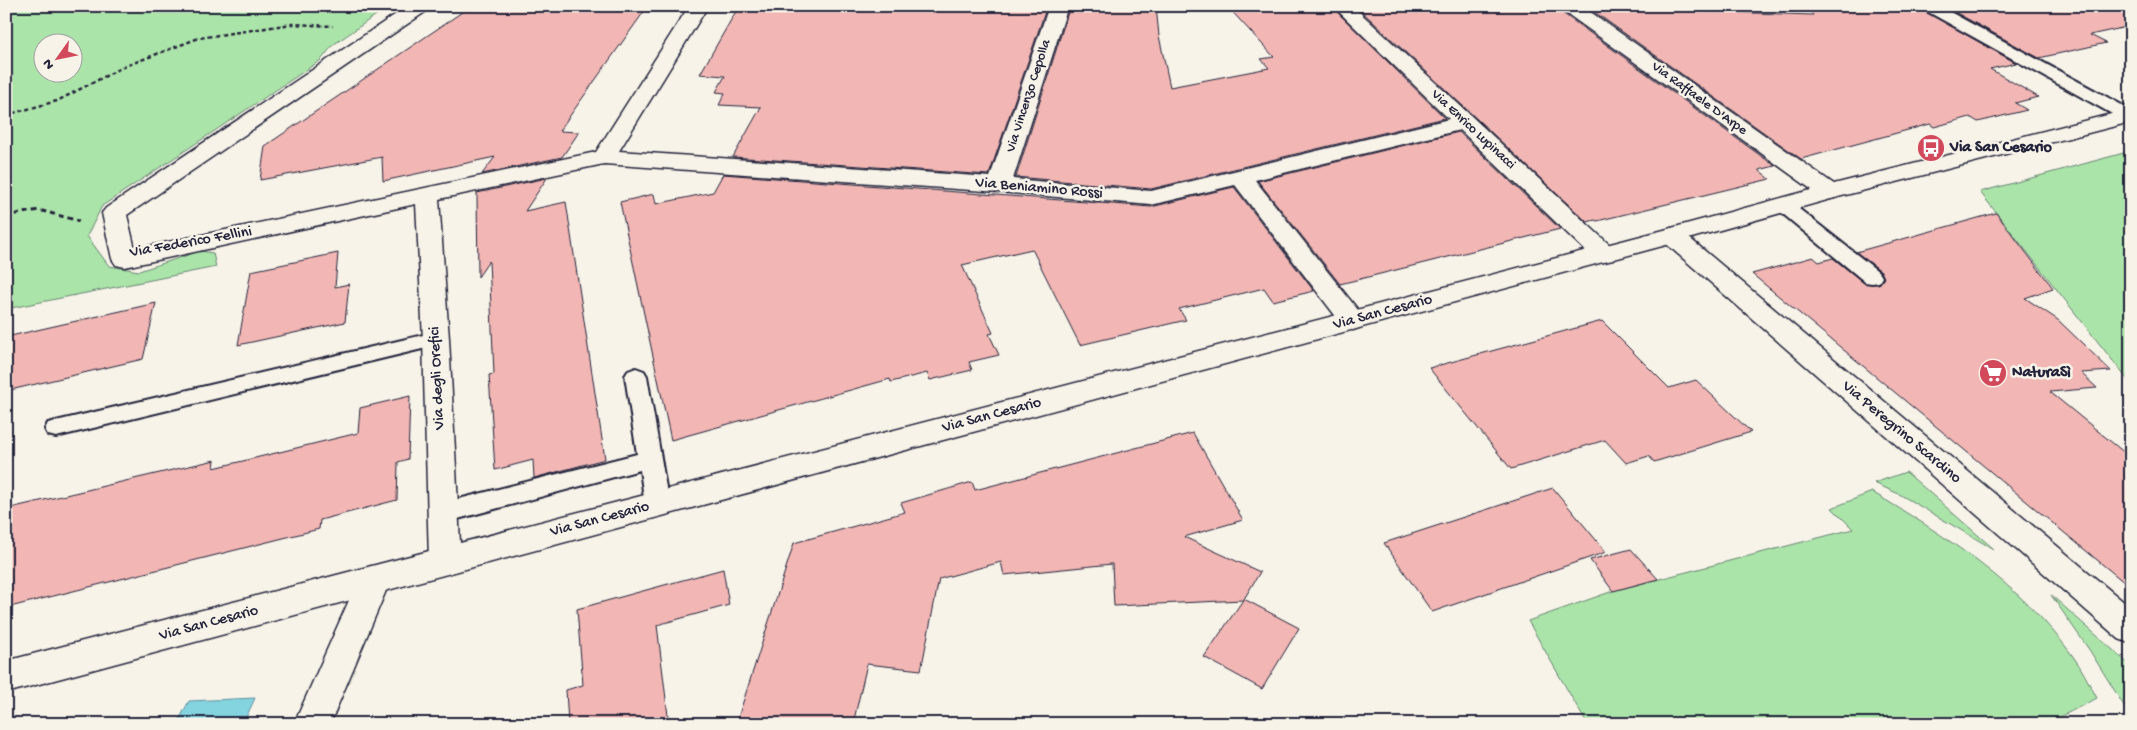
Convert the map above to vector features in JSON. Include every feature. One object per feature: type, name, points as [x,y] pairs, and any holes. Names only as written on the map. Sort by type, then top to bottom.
[{"type":"street","points":[[114,213],[421,6]]},
{"type":"street","points":[[604,157],[699,6]]},
{"type":"street","name":"Via Vincenzo Cepolla","points":[[1000,185],[1059,6]]},
{"type":"street","name":"Via Enrico Lupinacci","points":[[1342,6],[1604,254]]},
{"type":"street","name":"Via Raffaele D'Arpe","points":[[1569,6],[1830,192]]},
{"type":"street","name":"Via San Cesario","points":[[6,676],[374,581],[1672,236],[1830,192],[2130,116]]},
{"type":"street","name":"Via Beniamino Rossi","points":[[604,157],[1000,185],[1152,198],[1465,122]]},
{"type":"street","name":"Via Federico Fellini","points":[[114,213],[125,259],[604,157]]},
{"type":"street","points":[[1241,177],[1353,321]]},
{"type":"street","name":"Via degli Orefici","points":[[427,195],[436,339],[445,561]]},
{"type":"street","name":"Via Peregrino Scardino","points":[[1672,236],[2131,629]]},
{"type":"street","points":[[312,724],[374,581]]},
{"type":"lane","points":[[1928,6],[2130,116]]},
{"type":"lane","points":[[1783,205],[1872,277]]},
{"type":"lane","points":[[56,430],[436,339]]},
{"type":"lane","points":[[636,376],[657,505]]},
{"type":"lane","points":[[443,513],[650,459]]},
{"type":"path","points":[[6,115],[57,101],[123,67],[199,38],[292,24],[300,25],[319,22],[337,27],[342,32],[384,31]]},
{"type":"path","points":[[6,216],[39,210],[79,221],[114,213]]},
{"type":"green space","points":[[6,6],[389,6],[333,45],[321,60],[102,206],[87,236],[109,266],[139,271],[200,251],[213,253],[216,267],[6,309]]},
{"type":"green space","points":[[2131,151],[2131,384],[1980,192]]},
{"type":"green space","points":[[1906,472],[1995,550],[1899,494],[1874,483]]},
{"type":"green space","points":[[1872,492],[1954,544],[2006,584],[2030,606],[2076,660],[2097,698],[2058,718],[2063,724],[1587,724],[1528,621],[1613,591],[1853,529],[1832,508]]},
{"type":"green space","points":[[2051,595],[2131,666],[2131,717],[2090,651]]},
{"type":"water","points":[[255,698],[243,724],[177,724],[189,701]]},
{"type":"building","points":[[471,6],[648,6],[559,131],[579,132],[562,157],[482,174],[495,157],[383,181],[382,157],[260,180],[265,146]]},
{"type":"building","points":[[739,6],[1047,6],[989,175],[733,157],[761,107],[719,105],[725,93],[716,92],[725,76],[700,74]]},
{"type":"building","points":[[1070,6],[1156,6],[1159,36],[1170,87],[1269,68],[1261,59],[1274,57],[1227,6],[1331,6],[1445,118],[1151,189],[1016,177]]},
{"type":"building","points":[[1356,6],[1558,6],[1561,12],[1775,166],[1759,170],[1770,179],[1587,222]]},
{"type":"building","points":[[1586,6],[1686,6],[1693,11],[1813,15],[1810,10],[1844,12],[1840,8],[1921,9],[2016,63],[1990,69],[2038,97],[2015,103],[2027,110],[1978,122],[1970,117],[1934,127],[1930,124],[1801,159]]},
{"type":"building","points":[[1963,6],[2131,6],[2131,26],[2090,35],[2106,43],[2039,58],[1951,10],[1970,11]]},
{"type":"building","points":[[1459,132],[1560,229],[1340,284],[1258,181]]},
{"type":"building","points":[[723,174],[1151,207],[1234,187],[1314,291],[1273,301],[1264,288],[1179,309],[1186,320],[1080,345],[1032,249],[962,265],[993,333],[989,334],[999,355],[969,362],[972,370],[930,380],[927,373],[891,382],[890,379],[671,440],[620,202],[654,194],[656,204],[713,192]]},
{"type":"building","points":[[547,178],[525,211],[566,202],[605,459],[534,478],[533,460],[495,470],[489,375],[494,374],[489,261],[478,277],[477,193]]},
{"type":"building","points":[[1996,213],[2053,288],[2025,298],[2058,320],[2111,371],[2081,373],[2097,388],[2050,392],[2131,458],[2131,588],[1752,274],[1813,257],[1819,262],[1833,258],[1864,283],[1879,284],[1884,278],[1881,271],[1856,252]]},
{"type":"building","points":[[338,253],[335,287],[349,284],[345,322],[238,345],[251,271]]},
{"type":"building","points":[[156,303],[143,359],[6,391],[6,337]]},
{"type":"building","points":[[1602,321],[1669,388],[1696,380],[1751,432],[1654,462],[1649,456],[1626,463],[1605,440],[1511,469],[1429,368]]},
{"type":"building","points":[[410,396],[408,459],[398,462],[397,500],[320,520],[319,529],[6,608],[6,509],[215,460],[214,468],[358,433],[360,408]]},
{"type":"building","points":[[1193,433],[1243,520],[1184,537],[1260,572],[1244,599],[1299,628],[1262,689],[1204,657],[1243,600],[1114,606],[1112,564],[1004,575],[1001,562],[939,579],[921,670],[867,664],[853,724],[736,724],[794,543],[905,512],[901,503],[972,482],[975,490]]},
{"type":"building","points":[[1553,488],[1606,552],[1432,612],[1384,543]]},
{"type":"building","points":[[1631,549],[1658,579],[1613,591],[1590,560]]},
{"type":"building","points":[[723,569],[729,605],[657,625],[669,724],[568,724],[566,690],[583,685],[577,609]]},
{"type":"place","name":"Via San Cesario","points":[[1931,148]]},
{"type":"place","name":"NaturaSì","points":[[1993,373]]}]
